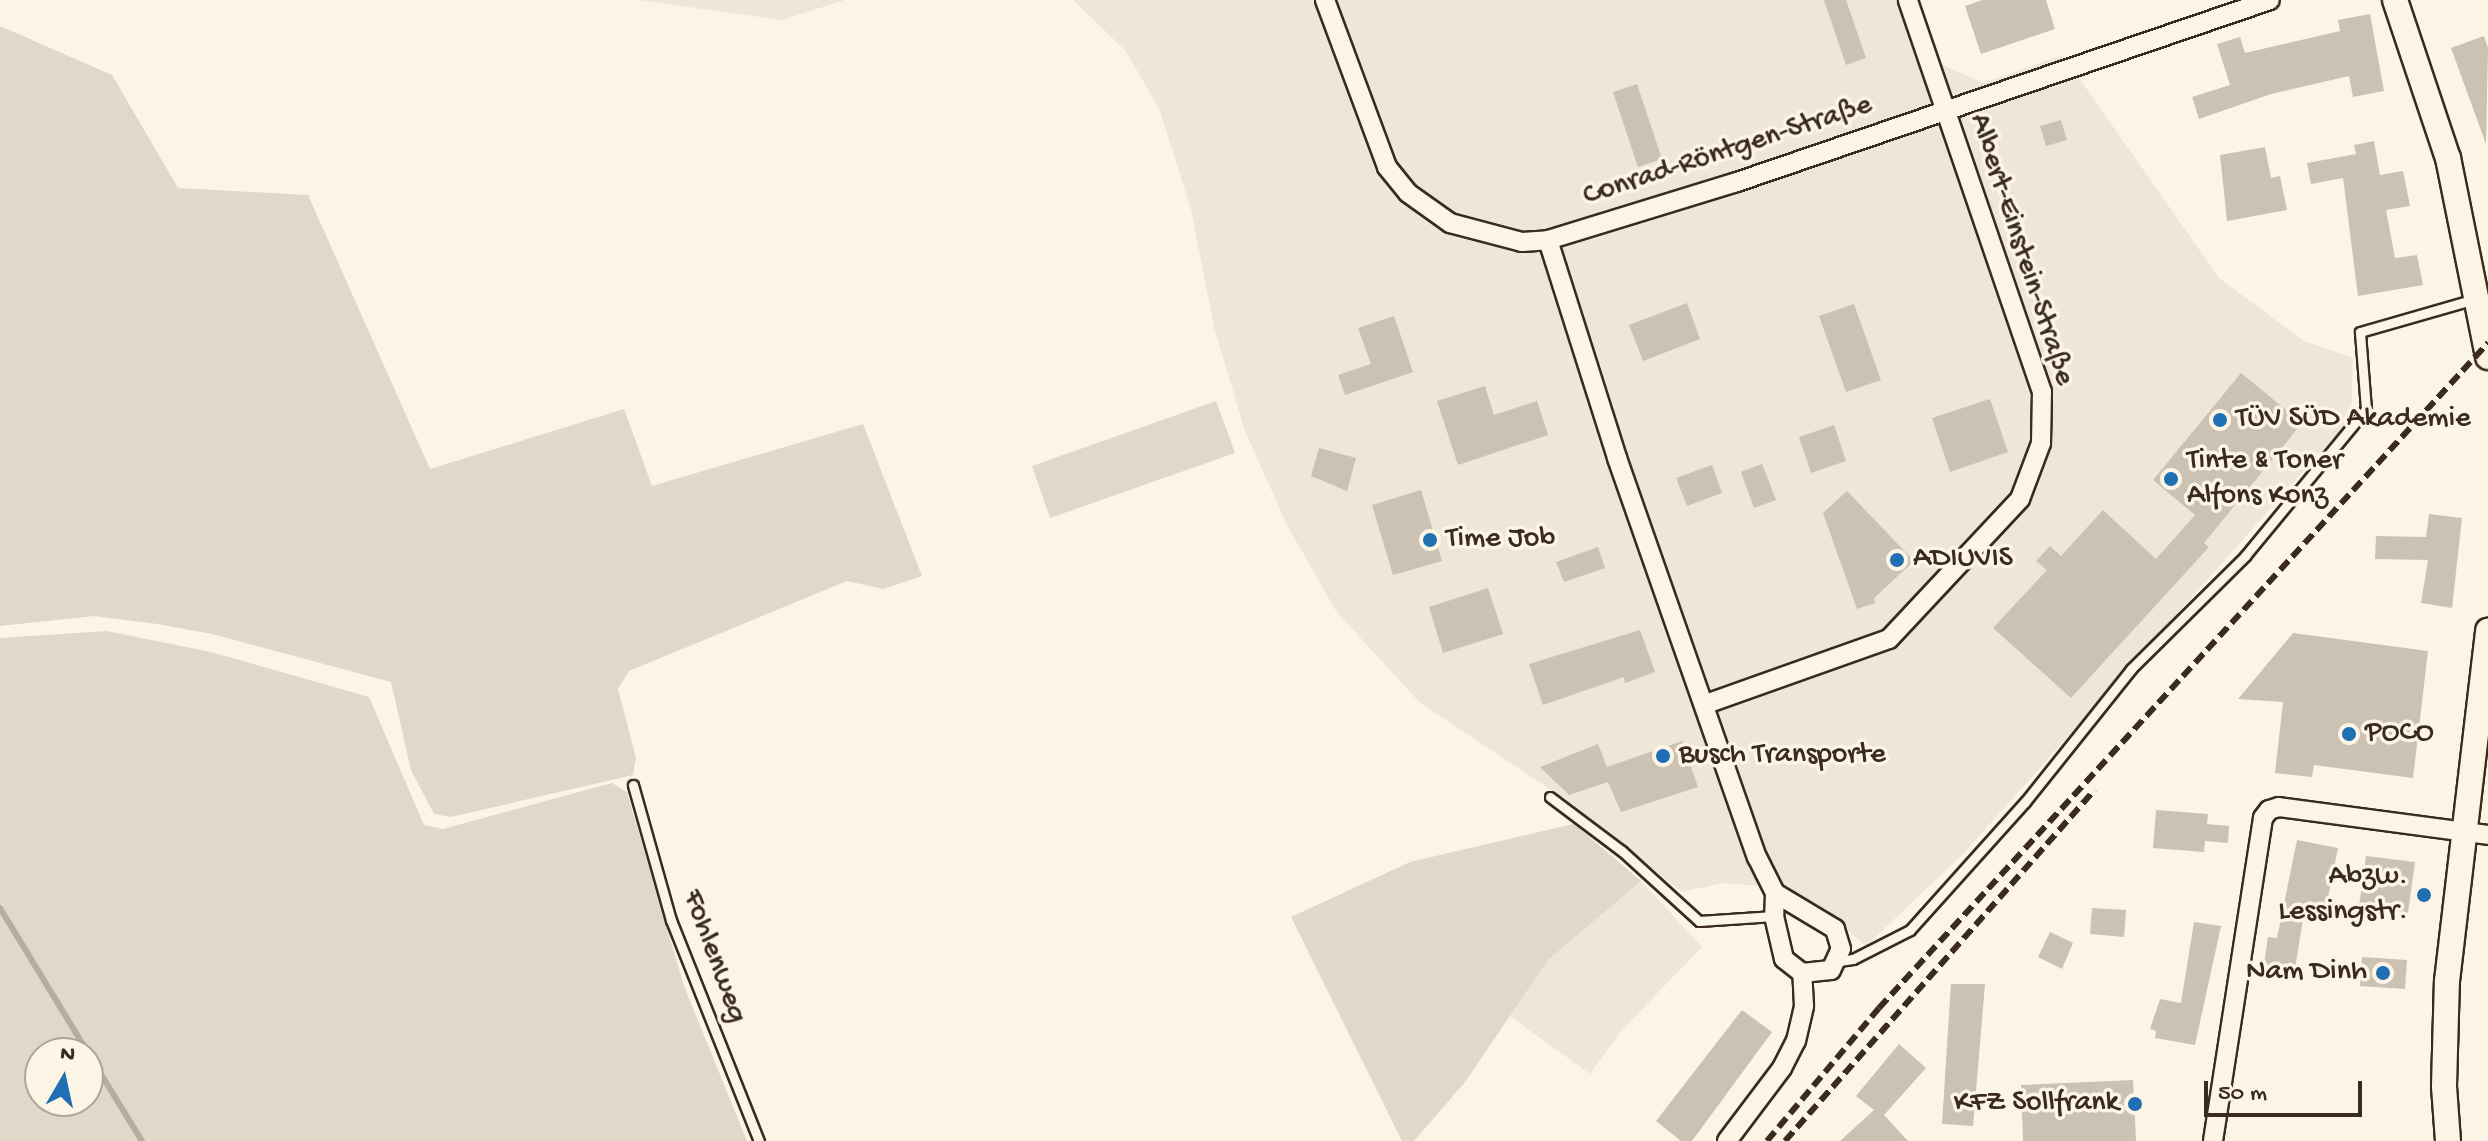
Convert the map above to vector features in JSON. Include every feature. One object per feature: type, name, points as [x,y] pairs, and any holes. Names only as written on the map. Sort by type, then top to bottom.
[{"type":"main road","points":[[2395,0],[2448,158],[2479,298],[2488,357]]},
{"type":"main road","points":[[2448,1141],[2444,1086],[2447,981],[2477,834],[2488,630]]},
{"type":"street","name":"Conrad-Röntgen-Straße","points":[[1325,0],[1375,145],[1408,193],[1472,233],[1522,242],[1548,240],[1737,182],[1945,108],[2270,0]]},
{"type":"street","name":"Albert-Einstein-Straße","points":[[1706,704],[1889,639],[2020,499],[2041,443],[2042,392],[1908,0]]},
{"type":"street","points":[[1548,240],[1617,458],[1706,704],[1757,857],[1775,893],[1774,916],[1784,959],[1802,973],[1821,974],[1839,961],[1840,939],[1835,929],[1775,893]]},
{"type":"street","points":[[2213,1141],[2263,818],[2269,810],[2279,807],[2477,834]]},
{"type":"street","points":[[1727,1141],[1782,1068],[1796,1041],[1804,1006],[1802,973]]},
{"type":"lane","points":[[1839,961],[1853,959],[1910,930],[2025,802],[2131,669],[2255,544],[2366,409],[2360,332],[2479,298]]},
{"type":"lane","name":"Fohlenweg","points":[[633,785],[671,920],[759,1141]]},
{"type":"lane","points":[[1550,797],[1622,851],[1699,921],[1774,916]]},
{"type":"shaded area","points":[[638,0],[845,0],[782,20]]},
{"type":"shaded area","points":[[1073,0],[1920,0],[1941,64],[1983,83],[2063,55],[2219,278],[2304,341],[2353,358],[2351,418],[1965,852],[1866,946],[1817,904],[1787,888],[1723,883],[1682,892],[1572,804],[1419,702],[1336,611],[1287,525],[1245,431],[1214,327],[1191,209],[1159,108],[1125,50]]},
{"type":"shaded area","points":[[0,26],[112,75],[178,188],[308,195],[430,469],[624,409],[652,486],[863,424],[922,576],[883,589],[847,581],[629,671],[618,689],[636,758],[633,775],[451,817],[434,814],[411,770],[391,682],[212,634],[157,624],[94,616],[0,626]]},
{"type":"shaded area","points":[[1216,401],[1235,453],[1050,518],[1032,466]]},
{"type":"shaded area","points":[[107,631],[211,652],[369,697],[424,825],[443,829],[612,783],[627,792],[684,986],[747,1141],[0,1141],[0,638]]},
{"type":"shaded area","points":[[1574,824],[1641,881],[1548,960],[1465,1082],[1414,1141],[1402,1141],[1291,917],[1410,862]]},
{"type":"shaded area","points":[[1641,881],[1702,947],[1621,1031],[1590,1074],[1510,1016],[1548,960]]},
{"type":"building","points":[[1824,0],[1846,0],[1866,58],[1846,65]]},
{"type":"building","points":[[1982,0],[2046,0],[2055,29],[1981,54],[1965,6]]},
{"type":"building","points":[[2370,14],[2384,91],[2353,97],[2349,76],[2271,94],[2199,119],[2192,97],[2230,85],[2217,44],[2240,37],[2245,53],[2340,31],[2338,20]]},
{"type":"building","points":[[2484,36],[2488,48],[2486,144],[2451,48]]},
{"type":"building","points":[[1637,84],[1662,159],[1638,167],[1613,92]]},
{"type":"building","points":[[2061,120],[2067,140],[2046,146],[2040,126]]},
{"type":"building","points":[[2374,141],[2380,175],[2403,171],[2410,206],[2386,210],[2395,258],[2417,255],[2423,285],[2358,296],[2343,178],[2311,184],[2307,163],[2356,154],[2354,145]]},
{"type":"building","points":[[2265,147],[2271,178],[2280,176],[2287,210],[2227,221],[2220,155]]},
{"type":"building","points":[[1687,303],[1700,339],[1643,361],[1629,325]]},
{"type":"building","points":[[1854,304],[1881,380],[1846,392],[1819,316]]},
{"type":"building","points":[[1394,316],[1413,372],[1345,395],[1338,375],[1371,364],[1358,328]]},
{"type":"building","points":[[2241,373],[2302,423],[2204,543],[2209,547],[2071,698],[1993,628],[2047,570],[2036,561],[2050,546],[2061,556],[2103,510],[2156,559],[2195,515],[2153,480]]},
{"type":"building","points":[[1485,386],[1494,415],[1537,401],[1548,435],[1458,465],[1437,401]]},
{"type":"building","points":[[1990,399],[2008,452],[1950,472],[1932,418]]},
{"type":"building","points":[[1834,425],[1846,461],[1811,473],[1799,437]]},
{"type":"building","points":[[1319,448],[1356,458],[1347,491],[1311,476]]},
{"type":"building","points":[[1762,464],[1776,500],[1754,508],[1741,472]]},
{"type":"building","points":[[1712,465],[1722,493],[1687,506],[1676,478]]},
{"type":"building","points":[[1421,490],[1442,561],[1393,575],[1372,505]]},
{"type":"building","points":[[1847,491],[1914,561],[1874,598],[1875,603],[1857,609],[1823,513]]},
{"type":"building","points":[[2429,514],[2462,518],[2452,608],[2421,603],[2428,560],[2375,559],[2376,536],[2426,537]]},
{"type":"building","points":[[1598,547],[1605,568],[1564,582],[1556,562]]},
{"type":"building","points":[[1488,588],[1503,634],[1443,653],[1429,607]]},
{"type":"building","points":[[1640,630],[1655,672],[1625,683],[1624,677],[1543,705],[1529,664]]},
{"type":"building","name":"POCO","points":[[2293,633],[2428,651],[2413,778],[2314,765],[2312,777],[2275,773],[2283,702],[2238,699]]},
{"type":"building","points":[[1682,741],[1698,787],[1621,812],[1608,782],[1569,795],[1540,767],[1598,744],[1607,767]]},
{"type":"building","points":[[2156,810],[2208,814],[2207,824],[2229,826],[2228,843],[2205,841],[2204,852],[2153,848]]},
{"type":"building","points":[[2297,840],[2338,848],[2324,917],[2304,913],[2295,969],[2264,964],[2268,937],[2277,938]]},
{"type":"building","points":[[2366,856],[2415,862],[2408,913],[2359,906]]},
{"type":"building","points":[[2092,908],[2126,910],[2124,937],[2090,934]]},
{"type":"building","points":[[2194,922],[2221,926],[2195,1045],[2155,1038],[2156,1031],[2150,1029],[2160,999],[2181,1003]]},
{"type":"building","points":[[2050,932],[2073,943],[2062,969],[2038,957]]},
{"type":"building","name":"Nam Dinh","points":[[2362,957],[2407,960],[2405,989],[2360,986]]},
{"type":"building","points":[[1951,984],[1985,984],[1973,1126],[1942,1124]]},
{"type":"building","points":[[1742,1010],[1772,1032],[1692,1141],[1681,1141],[1656,1121]]},
{"type":"building","points":[[1899,1044],[1926,1068],[1884,1115],[1908,1141],[1840,1141],[1874,1110],[1856,1096]]},
{"type":"building","points":[[2133,1080],[2136,1141],[2023,1141],[2021,1085]]},
{"type":"waterway","points":[[0,908],[78,1037]]},
{"type":"waterway","points":[[104,1079],[142,1141]]},
{"type":"railway","points":[[1767,1141],[1879,1008],[2488,343]]},
{"type":"railway","points":[[1785,1141],[2094,790]]},
{"type":"place","name":"TÜV SÜD Akademie","points":[[2220,420]]},
{"type":"place","name":"Tinte & Toner Alfons Konz","points":[[2171,479]]},
{"type":"place","name":"Time Job","points":[[1430,540]]},
{"type":"place","name":"ADIUVIS","points":[[1897,560]]},
{"type":"place","name":"POCO","points":[[2349,734]]},
{"type":"place","name":"Busch Transporte","points":[[1663,756]]},
{"type":"place","name":"Abzw. Lessingstr.","points":[[2424,895]]},
{"type":"place","name":"Nam Dinh","points":[[2383,973]]},
{"type":"place","name":"KFZ Sollfrank","points":[[2135,1104]]}]
